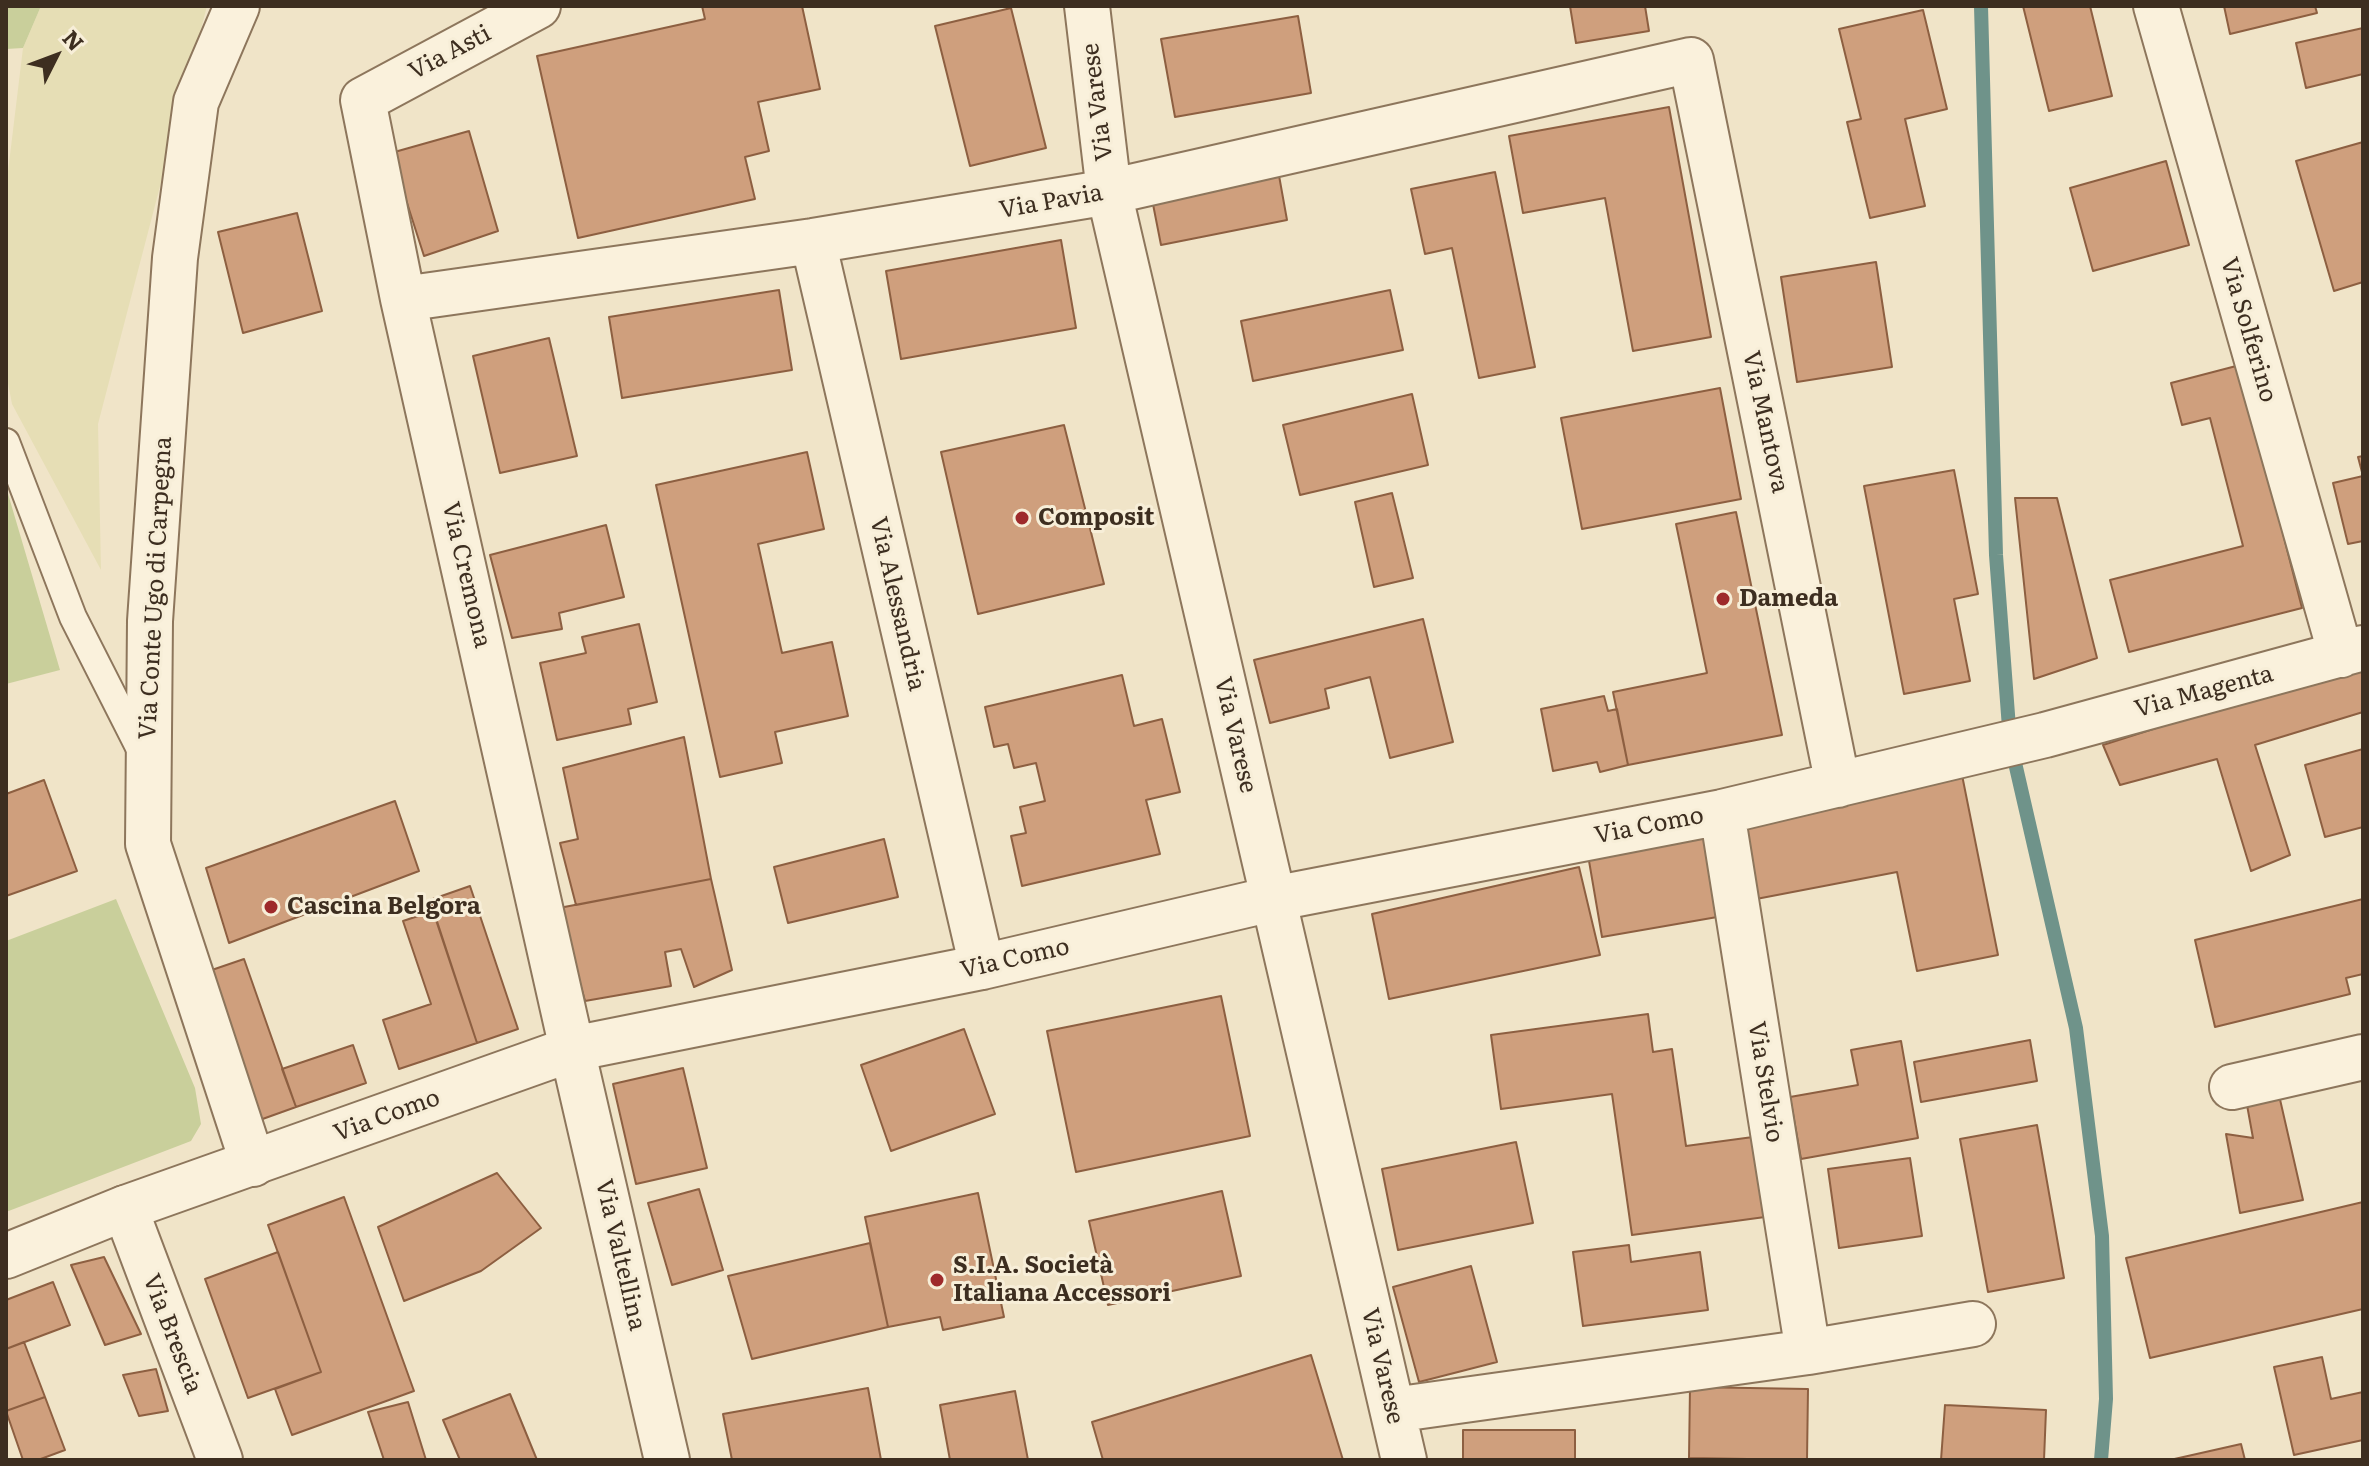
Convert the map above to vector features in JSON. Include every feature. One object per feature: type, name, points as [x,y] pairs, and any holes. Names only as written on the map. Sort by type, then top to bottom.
[{"type":"street","name":"Via Conte Ugo di Carpegna","points":[[237,6],[196,102],[175,258],[150,621],[148,844],[253,1164]]},
{"type":"street","name":"Via Asti","points":[[363,100],[538,6]]},
{"type":"street","name":"Via Varese","points":[[1087,6],[1109,192],[1404,1460]]},
{"type":"street","name":"Via Solferino","points":[[2156,6],[2352,651]]},
{"type":"street","name":"Via Pavia","points":[[403,299],[813,241],[1109,192],[1691,60]]},
{"type":"street","name":"Via Mantova","points":[[1691,60],[1838,785]]},
{"type":"street","name":"Via Cremona","points":[[363,100],[403,299],[572,1049]]},
{"type":"street","name":"Via Alessandria","points":[[813,241],[982,967]]},
{"type":"street","name":"Via Magenta","points":[[2045,735],[2352,651]]},
{"type":"street","name":"Via Como","points":[[6,1256],[125,1208],[572,1049],[982,967],[1272,899],[1722,812],[2045,735]]},
{"type":"street","name":"Via Stelvio","points":[[1722,812],[1808,1352]]},
{"type":"street","name":"Via Valtellina","points":[[572,1049],[667,1460]]},
{"type":"street","points":[[2232,1087],[2363,1057]]},
{"type":"street","name":"Via Brescia","points":[[125,1208],[220,1460]]},
{"type":"street","points":[[1393,1410],[1808,1352],[1973,1324]]},
{"type":"lane","points":[[6,442],[73,617],[149,767]]},
{"type":"shaded area","points":[[41,6],[207,6],[98,424],[101,570],[12,404],[6,373],[6,188],[23,48]]},
{"type":"green space","points":[[6,6],[41,6],[23,48],[6,49]]},
{"type":"green space","points":[[6,487],[60,670],[6,684]]},
{"type":"green space","points":[[116,899],[195,1088],[201,1124],[191,1141],[6,1212],[6,941]]},
{"type":"building","points":[[702,6],[802,6],[820,89],[758,102],[769,151],[745,157],[755,199],[578,238],[537,56],[705,19]]},
{"type":"building","points":[[1570,6],[1645,6],[1649,31],[1576,43]]},
{"type":"building","points":[[2023,6],[2090,6],[2112,96],[2049,111]]},
{"type":"building","points":[[2224,6],[2315,6],[2317,13],[2230,34]]},
{"type":"building","points":[[1011,8],[1046,148],[970,166],[935,26]]},
{"type":"building","points":[[1923,10],[1947,109],[1905,119],[1925,206],[1870,218],[1847,122],[1861,119],[1839,29]]},
{"type":"building","points":[[1298,16],[1311,93],[1175,117],[1161,39]]},
{"type":"building","points":[[2363,28],[2363,74],[2306,88],[2296,43]]},
{"type":"building","points":[[1669,107],[1711,337],[1633,351],[1605,198],[1523,213],[1509,136]]},
{"type":"building","points":[[469,131],[498,231],[424,256],[391,153]]},
{"type":"building","points":[[2363,142],[2363,282],[2334,291],[2296,161]]},
{"type":"building","points":[[2166,161],[2189,245],[2093,271],[2070,188]]},
{"type":"building","points":[[1278,170],[1287,220],[1161,245],[1151,194]]},
{"type":"building","points":[[1495,172],[1535,367],[1479,378],[1452,248],[1425,254],[1411,189]]},
{"type":"building","points":[[297,213],[322,311],[243,333],[218,232]]},
{"type":"building","points":[[1061,240],[1076,328],[901,359],[886,271]]},
{"type":"building","points":[[1876,262],[1892,367],[1797,382],[1781,277]]},
{"type":"building","points":[[779,290],[792,370],[622,398],[609,317]]},
{"type":"building","points":[[1390,290],[1403,350],[1253,381],[1241,321]]},
{"type":"building","points":[[549,338],[577,456],[500,473],[473,356]]},
{"type":"building","points":[[2240,365],[2302,608],[2129,652],[2110,580],[2243,546],[2210,418],[2182,425],[2171,383]]},
{"type":"building","points":[[1720,388],[1741,499],[1582,529],[1561,418]]},
{"type":"building","points":[[1412,394],[1428,465],[1300,495],[1283,425]]},
{"type":"building","name":"Composit","points":[[1064,425],[1104,584],[978,614],[941,452]]},
{"type":"building","points":[[807,452],[824,529],[758,544],[782,653],[832,642],[848,716],[775,732],[782,763],[720,777],[656,485]]},
{"type":"building","points":[[2363,456],[2363,476],[2358,457]]},
{"type":"building","points":[[1954,470],[1978,594],[1954,599],[1970,681],[1904,694],[1864,486]]},
{"type":"building","points":[[2363,476],[2363,541],[2348,544],[2333,483]]},
{"type":"building","points":[[1392,493],[1413,578],[1374,587],[1355,502]]},
{"type":"building","points":[[2015,498],[2057,498],[2097,658],[2034,679]]},
{"type":"building","name":"Dameda","points":[[1736,512],[1782,735],[1628,765],[1613,692],[1707,673],[1676,524]]},
{"type":"building","points":[[606,525],[624,597],[559,613],[562,629],[512,638],[490,555]]},
{"type":"building","points":[[1423,619],[1453,742],[1390,758],[1370,677],[1325,689],[1329,708],[1270,723],[1254,660]]},
{"type":"building","points":[[639,624],[657,702],[628,709],[631,724],[557,740],[540,663],[586,653],[582,637]]},
{"type":"building","points":[[2363,662],[2363,712],[2255,745],[2290,855],[2251,871],[2217,759],[2120,785],[2103,745]]},
{"type":"building","points":[[1122,675],[1134,726],[1162,719],[1180,792],[1146,800],[1160,854],[1022,886],[1011,836],[1026,833],[1020,807],[1045,801],[1036,763],[1014,768],[1008,744],[994,747],[985,707]]},
{"type":"building","points":[[1604,696],[1608,711],[1617,709],[1628,765],[1600,772],[1597,762],[1553,771],[1541,709]]},
{"type":"building","points":[[684,737],[711,879],[576,905],[560,843],[578,839],[563,768]]},
{"type":"building","points":[[2363,749],[2363,827],[2325,837],[2305,765]]},
{"type":"building","points":[[1962,775],[1998,955],[1917,971],[1897,872],[1751,900],[1735,818]]},
{"type":"building","points":[[44,780],[77,871],[6,896],[6,794]]},
{"type":"building","name":"Cascina Belgora","points":[[395,801],[419,871],[229,943],[206,868]]},
{"type":"building","points":[[1709,835],[1723,916],[1602,937],[1588,855]]},
{"type":"building","points":[[884,839],[898,897],[788,923],[774,867]]},
{"type":"building","points":[[1579,867],[1600,955],[1389,999],[1372,914]]},
{"type":"building","points":[[711,879],[732,970],[694,987],[681,949],[665,952],[671,986],[585,1001],[559,908]]},
{"type":"building","name":"Cascina Belgora","points":[[470,886],[518,1029],[477,1043],[430,900]]},
{"type":"building","points":[[2363,899],[2363,974],[2346,978],[2350,994],[2215,1027],[2195,940]]},
{"type":"building","name":"Cascina Belgora","points":[[433,911],[477,1043],[399,1069],[383,1020],[431,1004],[403,921]]},
{"type":"building","name":"Cascina Belgora","points":[[244,959],[296,1107],[257,1121],[206,972]]},
{"type":"building","points":[[1221,996],[1250,1136],[1076,1172],[1047,1031]]},
{"type":"building","points":[[1648,1014],[1653,1052],[1672,1049],[1686,1146],[1753,1137],[1765,1217],[1632,1235],[1612,1094],[1501,1109],[1491,1035]]},
{"type":"building","points":[[964,1029],[995,1114],[891,1151],[861,1065]]},
{"type":"building","points":[[2030,1040],[2037,1081],[1921,1102],[1914,1062]]},
{"type":"building","points":[[1901,1041],[1918,1138],[1801,1159],[1790,1097],[1858,1085],[1851,1050]]},
{"type":"building","points":[[353,1045],[366,1083],[296,1107],[282,1069]]},
{"type":"building","points":[[683,1068],[707,1168],[636,1184],[613,1084]]},
{"type":"building","points":[[2279,1095],[2303,1200],[2240,1213],[2226,1134],[2253,1138],[2247,1105]]},
{"type":"building","points":[[2037,1125],[2064,1278],[1988,1292],[1960,1139]]},
{"type":"building","points":[[1516,1142],[1533,1223],[1398,1250],[1382,1169]]},
{"type":"building","points":[[1910,1158],[1922,1236],[1839,1248],[1828,1169]]},
{"type":"building","points":[[497,1173],[541,1228],[481,1271],[404,1301],[378,1227]]},
{"type":"building","points":[[699,1189],[723,1270],[672,1285],[648,1203]]},
{"type":"building","points":[[1222,1191],[1241,1276],[1108,1305],[1089,1221]]},
{"type":"building","name":"S.I.A. Società Italiana Accessori","points":[[978,1193],[1004,1317],[943,1330],[940,1317],[888,1327],[865,1217]]},
{"type":"building","points":[[344,1197],[414,1391],[292,1435],[275,1389],[321,1372],[268,1225]]},
{"type":"building","points":[[2363,1202],[2363,1309],[2150,1358],[2126,1258]]},
{"type":"building","points":[[870,1243],[888,1327],[752,1359],[728,1276]]},
{"type":"building","points":[[1629,1245],[1631,1262],[1700,1252],[1708,1310],[1583,1326],[1573,1252]]},
{"type":"building","points":[[278,1252],[321,1372],[248,1398],[205,1279]]},
{"type":"building","points":[[104,1257],[141,1334],[105,1345],[71,1265]]},
{"type":"building","points":[[1471,1266],[1497,1362],[1419,1382],[1393,1287]]},
{"type":"building","points":[[53,1282],[70,1325],[6,1349],[6,1300]]},
{"type":"building","points":[[24,1342],[45,1397],[6,1411],[6,1349]]},
{"type":"building","points":[[1311,1355],[1343,1460],[1103,1460],[1092,1422]]},
{"type":"building","points":[[2322,1357],[2331,1399],[2363,1392],[2363,1440],[2294,1455],[2274,1367]]},
{"type":"building","points":[[156,1369],[168,1411],[139,1416],[123,1375]]},
{"type":"building","points":[[1690,1387],[1808,1389],[1807,1460],[1689,1458]]},
{"type":"building","points":[[868,1388],[881,1460],[732,1460],[723,1414]]},
{"type":"building","points":[[1015,1391],[1028,1460],[950,1460],[940,1405]]},
{"type":"building","points":[[510,1394],[537,1460],[460,1460],[443,1420]]},
{"type":"building","points":[[45,1397],[65,1450],[38,1460],[23,1460],[6,1411]]},
{"type":"building","points":[[408,1402],[426,1460],[384,1460],[368,1412]]},
{"type":"building","points":[[1945,1405],[2046,1410],[2044,1460],[1941,1460]]},
{"type":"building","points":[[1463,1430],[1575,1430],[1575,1460],[1463,1460]]},
{"type":"building","points":[[2241,1444],[2245,1460],[2170,1460]]},
{"type":"waterway","points":[[1981,6],[1996,555],[2010,741],[2076,1028],[2102,1236],[2106,1399],[2101,1460]]},
{"type":"place","name":"Composit","points":[[1022,518]]},
{"type":"place","name":"Dameda","points":[[1723,599]]},
{"type":"place","name":"Cascina Belgora","points":[[271,907]]},
{"type":"place","name":"S.I.A. Società Italiana Accessori","points":[[937,1280]]}]
